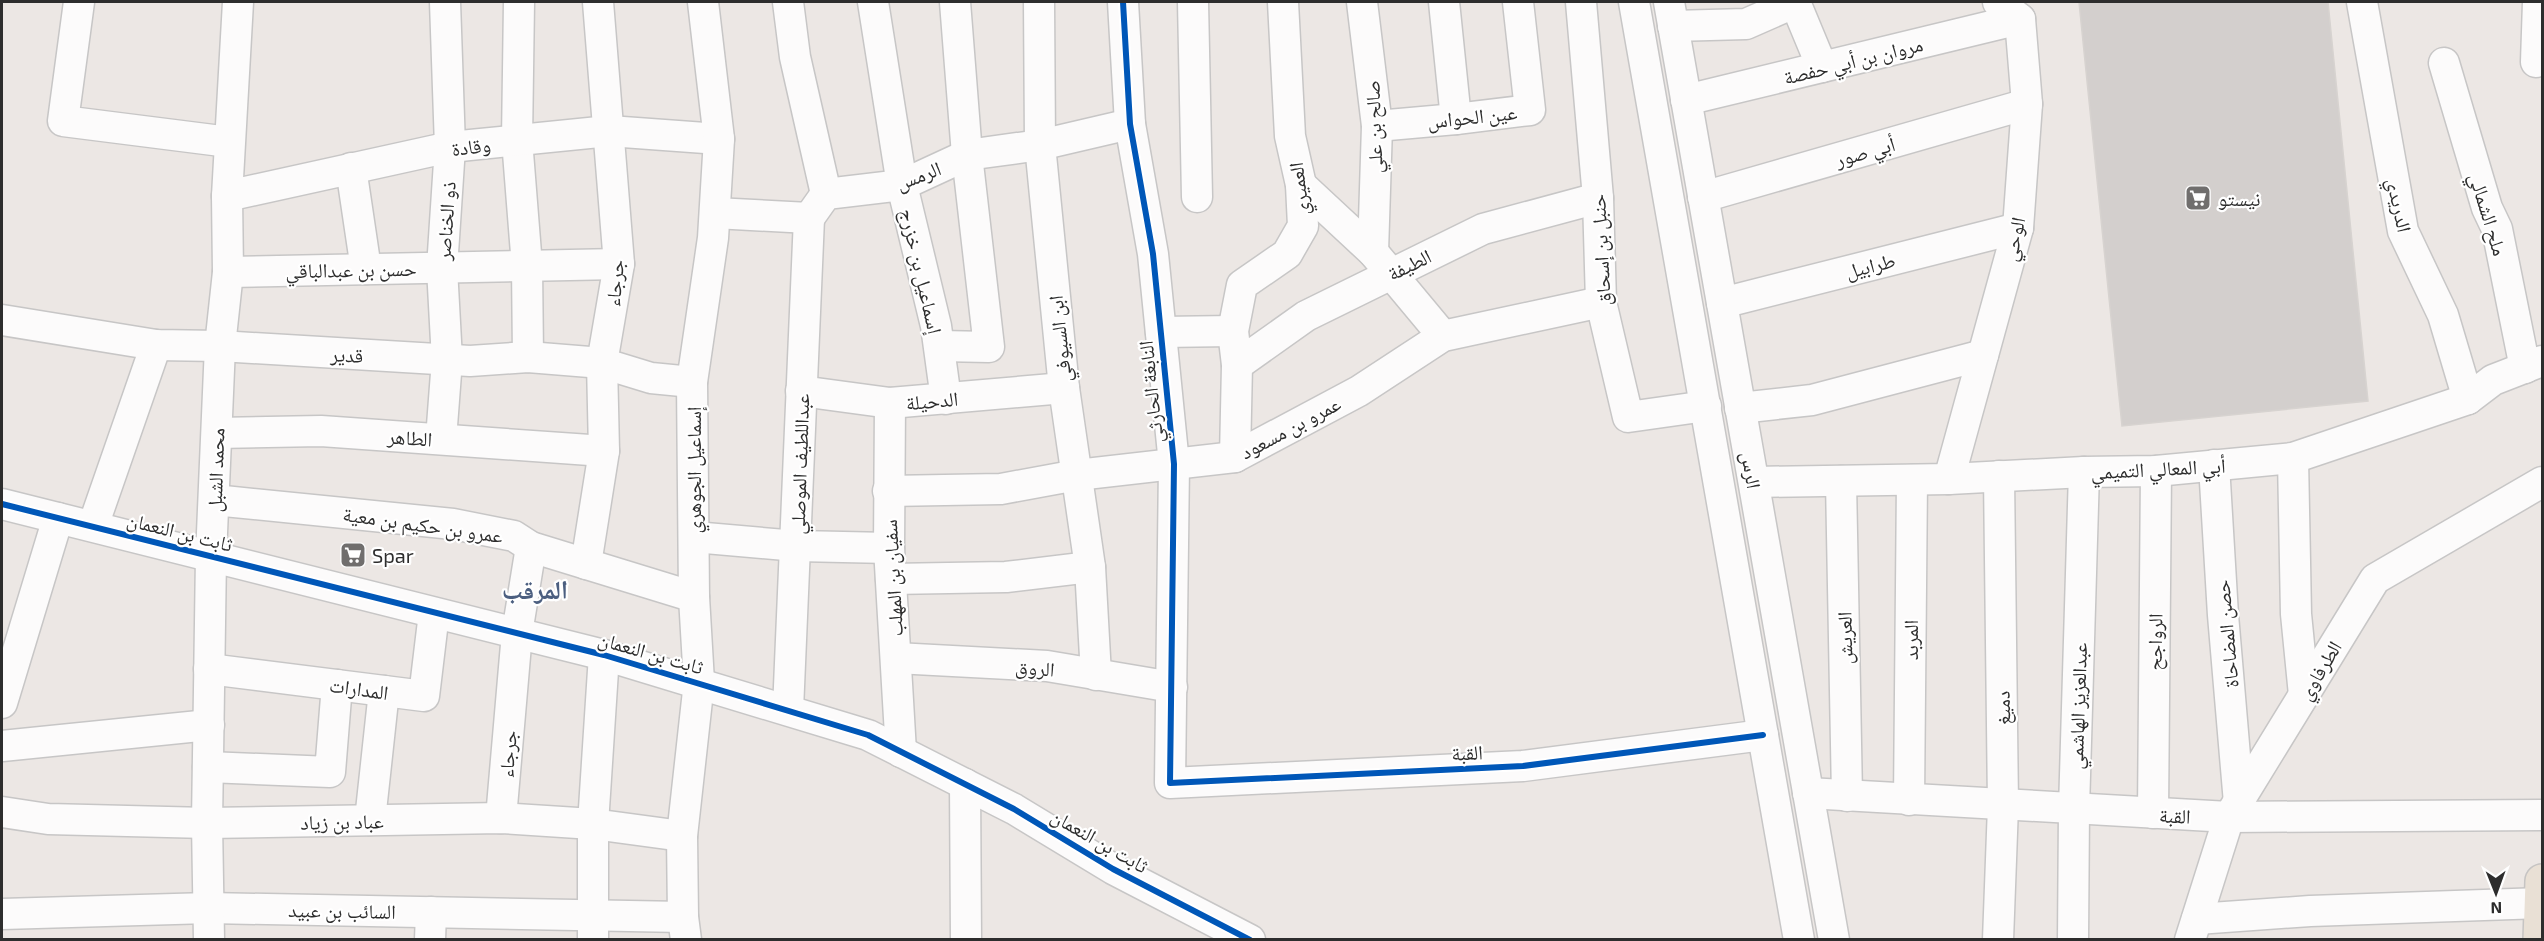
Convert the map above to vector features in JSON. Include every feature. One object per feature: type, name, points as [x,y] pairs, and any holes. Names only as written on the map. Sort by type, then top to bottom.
[{"type":"main road","points":[[2540,939],[2542,892]]},
{"type":"street","points":[[79,2],[63,121],[230,142]]},
{"type":"street","name":"محمد الشبل","points":[[209,939],[207,823],[211,556],[220,346],[228,272],[227,196],[238,2]]},
{"type":"street","name":"ذو الخناصر","points":[[441,439],[447,360],[442,268],[450,147],[446,2]]},
{"type":"street","points":[[519,2],[517,140],[527,266],[528,357]]},
{"type":"street","name":"جرجاء","points":[[586,564],[604,451],[603,363],[619,264],[598,2]]},
{"type":"street","name":"إسماعيل الجوهري","points":[[685,928],[682,836],[699,682],[694,597],[692,382],[713,238],[719,139],[703,2]]},
{"type":"street","points":[[715,213],[809,218],[826,194],[795,57],[788,2]]},
{"type":"street","name":"إسماعيل بن خزرج","points":[[873,2],[902,185],[940,346],[946,399]]},
{"type":"street","points":[[940,346],[989,347],[967,155],[955,2]]},
{"type":"street","name":"ابن السيوفي","points":[[1039,2],[1040,146],[1064,388],[1090,567],[1096,675]]},
{"type":"street","name":"النابغة الحارثي","points":[[1123,2],[1130,124],[1153,254],[1174,464],[1170,783]]},
{"type":"street","points":[[1193,2],[1197,197]]},
{"type":"street","name":"العميري","points":[[1235,457],[1237,365],[1233,331],[1242,285],[1287,254],[1303,226],[1302,185],[1290,136],[1283,2]]},
{"type":"street","name":"صالح بن علي","points":[[1362,2],[1377,126],[1381,263]]},
{"type":"street","points":[[1444,2],[1456,119]]},
{"type":"street","name":"عين الحواس","points":[[1377,126],[1530,110],[1518,2]]},
{"type":"street","name":"حنبل بن إسحاق","points":[[1581,2],[1598,198],[1600,302],[1628,417],[1706,406]]},
{"type":"street","name":"الرس","points":[[1635,2],[1799,939]]},
{"type":"street","points":[[1671,14],[1746,24],[1796,2],[1822,67]]},
{"type":"street","name":"الدريدي","points":[[2362,2],[2403,231],[2443,315],[2468,399]]},
{"type":"street","points":[[2536,62],[2538,2]]},
{"type":"street","name":"مروان بن أبي حفصة","points":[[1686,100],[1822,67],[2009,10]]},
{"type":"street","name":"الوحي","points":[[1949,479],[2018,228],[2027,104],[2009,10]]},
{"type":"street","name":"الرس","points":[[1671,14],[1834,939]]},
{"type":"street","name":"ملح الشمالي","points":[[2444,63],[2487,208],[2497,229],[2534,365]]},
{"type":"street","name":"أبي صور","points":[[1703,197],[2027,104]]},
{"type":"street","name":"الرمس","points":[[826,194],[902,185],[967,155],[1040,146],[1130,124]]},
{"type":"street","name":"وقادة","points":[[227,196],[450,147],[609,131],[719,139]]},
{"type":"street","points":[[351,168],[366,269]]},
{"type":"street","points":[[1302,185],[1381,263],[1443,336]]},
{"type":"street","name":"الطيفة","points":[[1237,365],[1381,263],[1483,229],[1598,198]]},
{"type":"street","name":"عبداللطيف الموصلي","points":[[788,710],[809,218]]},
{"type":"street","name":"طرابيل","points":[[1722,303],[2018,228]]},
{"type":"street","name":"حسن بن عبدالباقي","points":[[228,272],[619,264]]},
{"type":"street","name":"عمرو بن مسعود","points":[[888,491],[1001,489],[1077,475],[1235,457],[1359,391],[1443,336],[1600,302]]},
{"type":"street","name":"قدير","points":[[2,320],[156,345],[220,346],[470,361],[528,357],[603,363],[651,378],[692,382]]},
{"type":"street","points":[[1161,332],[1233,331]]},
{"type":"street","points":[[93,526],[156,345]]},
{"type":"street","points":[[1740,408],[1812,400],[1983,355]]},
{"type":"street","name":"أبي المعالي التميمي","points":[[1754,482],[1949,479],[2156,471],[2293,458],[2468,399],[2493,380],[2534,365]]},
{"type":"street","name":"الدحيلة","points":[[801,391],[890,403],[1064,388]]},
{"type":"street","name":"سفيان بن المهلب","points":[[890,403],[889,548],[901,752]]},
{"type":"street","name":"الطاهر","points":[[217,433],[321,431],[604,451]]},
{"type":"street","points":[[2293,458],[2296,614],[2304,695]]},
{"type":"street","name":"حصن المضاحاة","points":[[2214,465],[2234,810]]},
{"type":"street","name":"الرواجح","points":[[2153,813],[2156,471]]},
{"type":"street","name":"عبدالعزيز الهاشمي","points":[[2073,939],[2074,809],[2084,472]]},
{"type":"street","name":"دميغ","points":[[1998,939],[2002,806],[1999,476]]},
{"type":"street","name":"المربد","points":[[1909,800],[1912,480]]},
{"type":"street","name":"العريش","points":[[1841,481],[1847,796]]},
{"type":"street","name":"الطرفاوي","points":[[2193,929],[2234,810],[2375,579],[2542,482]]},
{"type":"street","name":"عمرو بن حكيم بن معية","points":[[214,500],[453,524],[514,536],[531,547],[694,597]]},
{"type":"street","name":"ثابت بن النعمان","points":[[2,504],[604,655],[868,735],[1014,809],[1113,869],[1250,939]]},
{"type":"street","points":[[3,693],[58,518]]},
{"type":"street","points":[[694,537],[796,546],[889,548]]},
{"type":"street","name":"جرجاء","points":[[501,818],[517,633],[531,547]]},
{"type":"street","points":[[891,579],[1006,577],[1090,567]]},
{"type":"street","name":"المدارات","points":[[209,669],[424,696],[434,613]]},
{"type":"street","points":[[593,927],[593,824],[604,655]]},
{"type":"street","name":"الروق","points":[[896,658],[1047,666],[1172,687]]},
{"type":"street","points":[[208,767],[330,772],[337,685]]},
{"type":"street","points":[[369,820],[384,691]]},
{"type":"street","points":[[2,746],[209,725]]},
{"type":"street","name":"القبة","points":[[1170,783],[1523,766],[1763,735]]},
{"type":"street","points":[[965,784],[966,939]]},
{"type":"street","name":"القبة","points":[[1808,794],[2153,813],[2234,810],[2542,815]]},
{"type":"street","name":"عباد بن زياد","points":[[2,812],[48,819],[207,823],[501,818],[593,824],[682,836]]},
{"type":"street","points":[[2193,929],[2310,911],[2542,892]]},
{"type":"street","name":"السائب بن عبيد","points":[[2,914],[209,908],[431,926],[685,928]]},
{"type":"building","points":[[2079,2],[2328,2],[2368,401],[2122,426]]},
{"type":"cycle path","points":[[1123,2],[1130,124],[1153,254],[1174,464],[1170,783],[1523,766],[1763,735]]},
{"type":"cycle path","points":[[2,504],[604,655],[868,735],[1014,809],[1113,869],[1250,940]]},
{"type":"place","name":"نيستو","points":[[2198,198]]},
{"type":"place","name":"Spar","points":[[353,555]]},
{"type":"district","name":"المرقب","points":[[535,588]]}]
